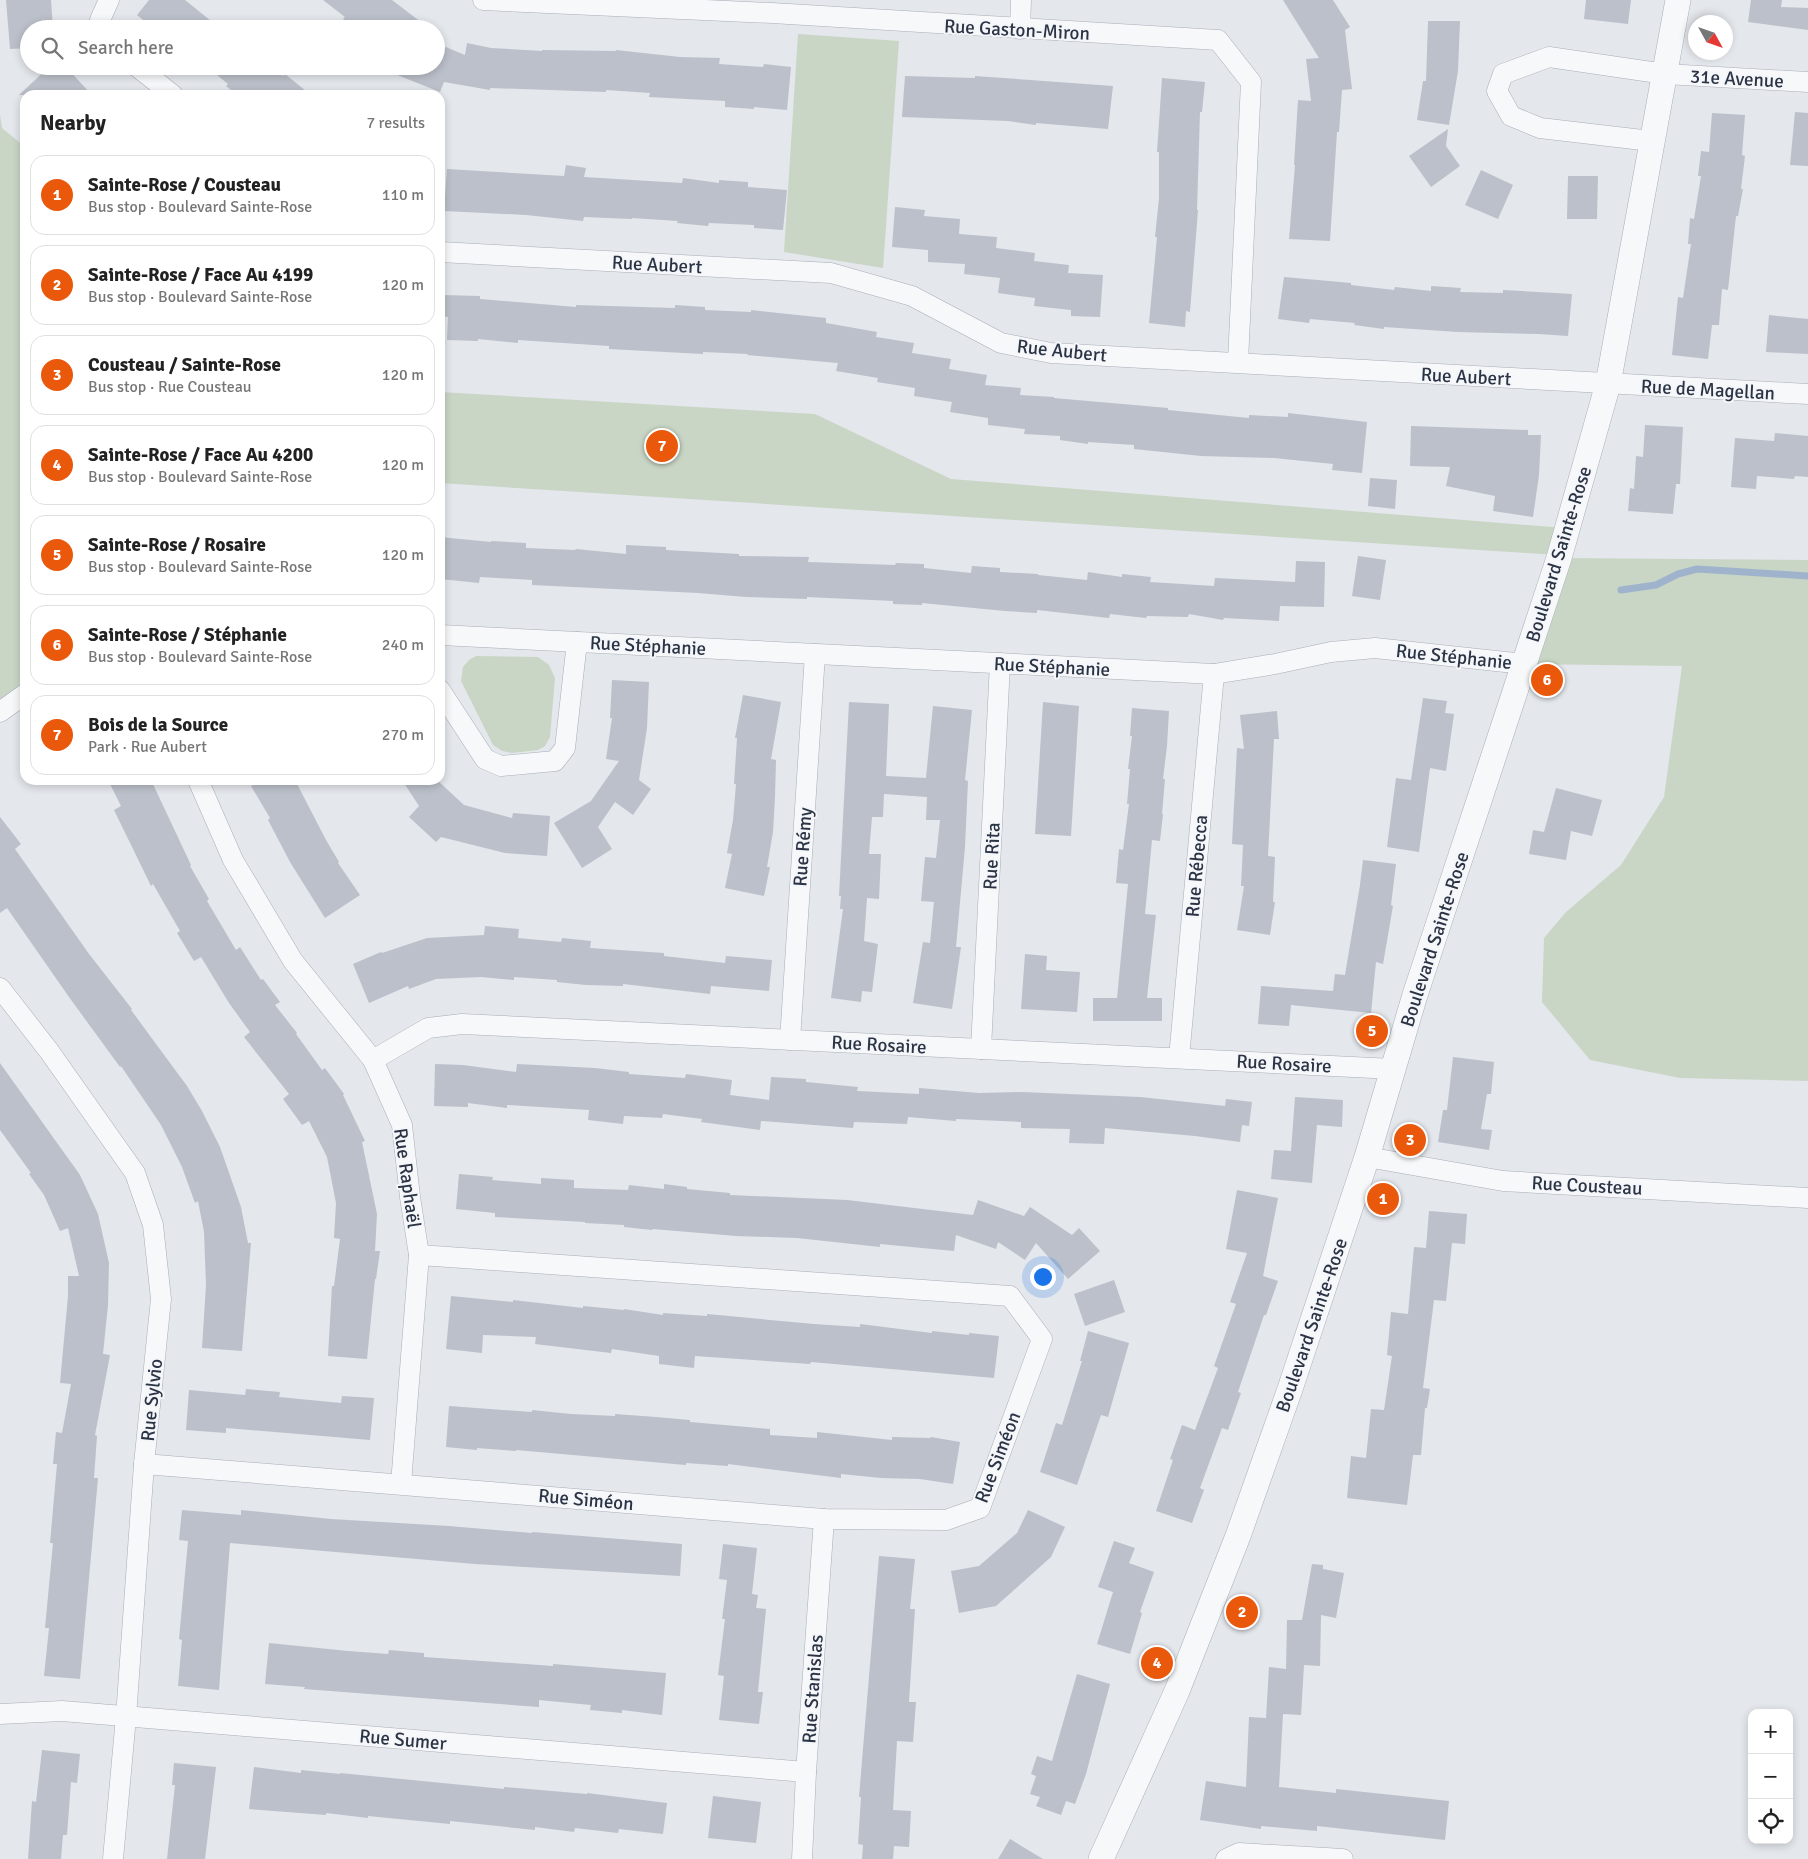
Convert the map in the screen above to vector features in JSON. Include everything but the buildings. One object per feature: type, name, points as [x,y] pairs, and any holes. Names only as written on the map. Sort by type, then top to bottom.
[{"type":"street","points":[[100,20],[109,0]]},
{"type":"street","name":"Rue Gaston-Miron","points":[[483,0],[772,7],[1020,29],[1218,40],[1251,82],[1238,362]]},
{"type":"street","points":[[1020,29],[1021,0]]},
{"type":"street","name":"Boulevard Sainte-Rose","points":[[1101,1859],[1177,1691],[1238,1536],[1287,1398],[1367,1157],[1415,995],[1559,558],[1608,384],[1678,0]]},
{"type":"street","points":[[1651,141],[1540,128],[1510,116],[1497,91],[1503,74],[1549,57],[1665,74]]},
{"type":"street","name":"31e Avenue","points":[[1665,74],[1808,82]]},
{"type":"street","points":[[147,75],[167,90]]},
{"type":"street","name":"Rue Aubert","points":[[445,252],[831,273],[912,296],[1000,343],[1051,353],[1608,384]]},
{"type":"street","name":"Rue de Magellan","points":[[1608,384],[1808,394]]},
{"type":"street","name":"Rue Stéphanie","points":[[445,635],[1214,674],[1331,652],[1375,648],[1524,664]]},
{"type":"street","name":"Rue Stéphanie","points":[[445,698],[485,759],[501,766],[555,761],[565,748],[577,642]]},
{"type":"street","name":"Rue Rémy","points":[[790,1040],[815,654]]},
{"type":"street","name":"Rue Rita","points":[[981,1049],[1000,663]]},
{"type":"street","name":"Rue Rébecca","points":[[1179,1058],[1214,674]]},
{"type":"street","points":[[0,712],[20,698]]},
{"type":"street","name":"Rue Raphaël","points":[[200,785],[233,860],[293,961],[373,1060],[402,1124],[419,1255],[401,1484]]},
{"type":"street","name":"Rue Sylvio","points":[[0,988],[49,1051],[134,1173],[153,1225],[161,1300],[144,1464],[126,1717],[113,1859]]},
{"type":"street","name":"Rue Rosaire","points":[[373,1060],[428,1028],[462,1024],[1394,1069]]},
{"type":"street","name":"Rue Cousteau","points":[[1367,1157],[1503,1181],[1808,1198]]},
{"type":"street","name":"Rue Siméon","points":[[144,1464],[824,1519],[946,1520],[980,1508],[1042,1338],[1010,1296],[419,1255]]},
{"type":"street","name":"Rue Stanislas","points":[[802,1859],[806,1772],[824,1519]]},
{"type":"street","name":"Rue Sumer","points":[[0,1714],[62,1711],[806,1772]]},
{"type":"street","points":[[1226,1859],[1239,1853],[1343,1859]]},
{"type":"green space","points":[[798,34],[899,41],[883,268],[784,252]]},
{"type":"green space","points":[[0,115],[2,128],[20,143],[20,697],[0,711]]},
{"type":"green space","points":[[445,392],[815,414],[951,479],[1565,528],[1558,555],[445,483]]},
{"type":"green space","points":[[1559,558],[1808,560],[1808,1081],[1680,1078],[1590,1060],[1542,1002],[1544,938],[1566,912],[1621,865],[1664,797],[1682,666],[1524,664]]},
{"type":"green space","points":[[476,656],[538,657],[549,665],[555,678],[550,737],[545,746],[538,750],[512,753],[502,751],[493,745],[461,681],[463,667]]},
{"type":"waterway","points":[[1621,590],[1656,585],[1678,574],[1697,569],[1808,576]]},
{"type":"place","name":"Bois de la Source","points":[[662,446]]},
{"type":"place","name":"Sainte-Rose / Stéphanie","points":[[1547,680]]},
{"type":"place","name":"Sainte-Rose / Rosaire","points":[[1372,1031]]},
{"type":"place","name":"Cousteau / Sainte-Rose","points":[[1410,1140]]},
{"type":"place","name":"Sainte-Rose / Cousteau","points":[[1383,1199]]},
{"type":"place","name":"Sainte-Rose / Face Au 4199","points":[[1242,1612]]},
{"type":"place","name":"Sainte-Rose / Face Au 4200","points":[[1157,1663]]}]
